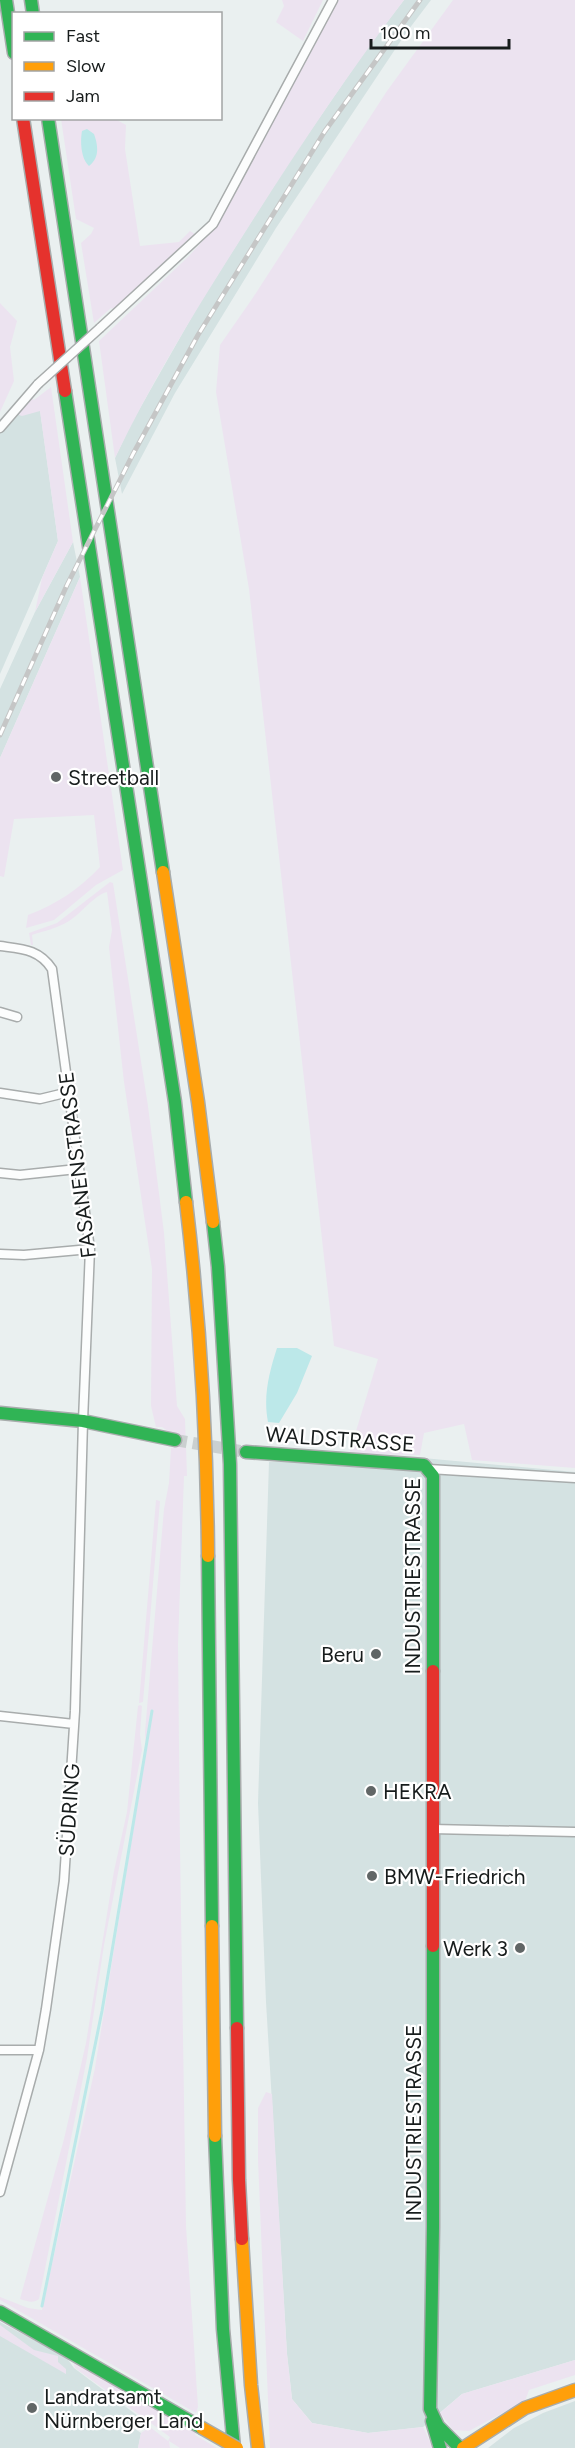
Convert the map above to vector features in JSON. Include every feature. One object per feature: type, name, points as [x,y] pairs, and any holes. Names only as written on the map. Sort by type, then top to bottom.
[{"type":"main road","points":[[6,0],[12,39]]},
{"type":"main road","points":[[23,120],[175,1102],[195,1270],[207,1464],[215,2169],[231,2426],[236,2448]]},
{"type":"main road","points":[[48,120],[198,1102],[218,1267],[230,1464],[238,2180],[251,2385],[258,2448]]},
{"type":"main road","points":[[0,1413],[83,1421],[174,1440]]},
{"type":"main road","name":"WALDSTRASSE","points":[[246,1452],[429,1468]]},
{"type":"main road","name":"INDUSTRIESTRASSE","points":[[429,1468],[433,1476],[433,2237],[430,2409],[432,2426],[440,2448]]},
{"type":"main road","points":[[0,2312],[236,2448]]},
{"type":"main road","points":[[432,2417],[461,2448],[521,2410],[575,2390]]},
{"type":"main road","points":[[228,2448],[231,2426]]},
{"type":"street","points":[[0,428],[38,384],[213,224],[333,0]]},
{"type":"street","name":"FASANENSTRASSE","points":[[0,946],[37,952],[46,959],[52,969],[77,1169],[90,1249],[83,1421]]},
{"type":"street","points":[[0,1012],[17,1017]]},
{"type":"street","points":[[0,1093],[40,1099],[69,1092]]},
{"type":"street","points":[[0,1173],[20,1175],[77,1169]]},
{"type":"street","points":[[0,1254],[24,1255],[90,1249]]},
{"type":"street","name":"SÜDRING","points":[[0,2192],[39,2050],[64,1881],[74,1724],[83,1421]]},
{"type":"street","name":"INDUSTRIESTRASSE","points":[[429,1468],[575,1478]]},
{"type":"street","points":[[0,1716],[74,1724]]},
{"type":"street","points":[[432,1828],[575,1832]]},
{"type":"street","points":[[0,2050],[39,2050]]},
{"type":"shaded area","points":[[282,0],[323,0],[303,41],[276,22],[284,6]]},
{"type":"shaded area","points":[[338,0],[404,0],[277,182],[188,323],[115,458],[99,341],[189,256],[216,226]]},
{"type":"shaded area","points":[[404,0],[431,0],[406,33],[276,228],[175,393],[122,494],[115,458],[131,424],[198,306],[289,162],[368,47]]},
{"type":"shaded area","points":[[453,0],[575,0],[575,1468],[472,1460],[464,1424],[424,1433],[420,1455],[349,1454],[378,1359],[334,1346],[249,589],[216,392],[220,345],[387,91]]},
{"type":"shaded area","points":[[61,120],[117,120],[126,125],[125,149],[140,246],[179,242],[190,231],[195,234],[114,309],[111,308],[94,323],[81,243],[94,228],[76,219]]},
{"type":"shaded area","points":[[0,303],[17,321],[10,347],[14,381],[0,412]]},
{"type":"shaded area","points":[[51,387],[73,542],[35,612],[42,578],[58,541],[40,411],[22,416],[19,415],[19,409],[31,398],[34,400]]},
{"type":"shaded area","points":[[19,409],[40,410],[58,541],[0,674],[0,434]]},
{"type":"shaded area","points":[[73,542],[80,577],[0,758],[0,689],[35,612]]},
{"type":"shaded area","points":[[80,577],[123,870],[96,885],[54,920],[26,928],[28,915],[67,895],[100,867],[94,815],[14,819],[4,877],[0,876],[0,758]]},
{"type":"shaded area","points":[[110,882],[113,883],[148,1106],[164,1233],[177,1406],[185,1419],[187,1476],[184,1476],[178,1644],[180,1848],[186,2226],[198,2407],[196,2413],[0,2300],[0,2297],[28,2308],[42,2310],[95,2068],[146,1750],[145,1732],[164,1509],[169,1483],[171,1448],[175,1448],[174,1435],[162,1427],[156,1427],[151,1406],[152,1269],[124,1082],[109,947],[112,930],[107,892],[97,897],[74,918],[32,935],[33,945],[31,945],[29,933],[57,923]]},
{"type":"shaded area","points":[[412,1457],[575,1472],[575,2360],[462,2394],[423,2427],[368,2433],[312,2423],[292,2399],[287,2354],[266,2002],[258,1803],[269,1462]]},
{"type":"shaded area","points":[[156,1500],[160,1501],[143,1702],[139,1703]]},
{"type":"shaded area","points":[[138,1706],[142,1706],[140,1734],[142,1750],[104,1945],[87,2058],[39,2299],[28,2301],[20,2299],[64,2139],[86,2043],[114,1871],[127,1812]]},
{"type":"shaded area","points":[[266,2092],[272,2094],[287,2354],[292,2399],[312,2423],[368,2433],[423,2427],[433,2448],[270,2448],[258,2160],[258,2108]]},
{"type":"shaded area","points":[[0,2322],[66,2357],[74,2368],[138,2416],[135,2429],[141,2433],[138,2448],[0,2448]]},
{"type":"shaded area","points":[[0,2325],[34,2350],[58,2356],[58,2362],[66,2369],[66,2374],[0,2336]]},
{"type":"shaded area","points":[[575,2360],[575,2375],[529,2390],[525,2401],[469,2431],[453,2430],[440,2413],[462,2394]]},
{"type":"shaded area","points":[[73,2362],[196,2432],[195,2435],[217,2448],[180,2448],[169,2441],[170,2448],[138,2448],[141,2433],[150,2427],[168,2441],[170,2437],[75,2368]]},
{"type":"shaded area","points":[[575,2401],[575,2448],[488,2448],[514,2428],[543,2413]]},
{"type":"water","points":[[87,129],[94,134],[97,147],[95,159],[89,166],[84,159],[81,145],[82,131]]},
{"type":"water","points":[[277,1348],[297,1348],[312,1356],[297,1393],[279,1423],[268,1422],[266,1403],[269,1376]]},
{"type":"waterway","points":[[42,2306],[102,2011],[152,1711]]},
{"type":"tunnel","points":[[175,1440],[246,1452]]},
{"type":"railway","points":[[0,735],[67,585],[133,454],[198,335],[325,131],[420,0]]},
{"type":"traffic: fast","points":[[6,0],[12,40]]},
{"type":"traffic: fast","points":[[31,0],[33,12]]},
{"type":"traffic: fast","points":[[48,120],[163,872]]},
{"type":"traffic: fast","points":[[65,391],[175,1102],[186,1202]]},
{"type":"traffic: fast","points":[[213,1222],[218,1267],[230,1464],[237,2028]]},
{"type":"traffic: fast","points":[[0,1413],[83,1421],[175,1440]]},
{"type":"traffic: fast","points":[[246,1452],[424,1465],[433,1476],[433,1671]]},
{"type":"traffic: fast","points":[[208,1556],[212,1926]]},
{"type":"traffic: fast","points":[[433,1946],[433,2227],[430,2409],[438,2426],[460,2448]]},
{"type":"traffic: fast","points":[[215,2136],[223,2329],[234,2448]]},
{"type":"traffic: fast","points":[[0,2312],[202,2428]]},
{"type":"traffic: fast","points":[[432,2421],[440,2448]]},
{"type":"traffic: slow","points":[[163,872],[198,1102],[213,1222]]},
{"type":"traffic: slow","points":[[186,1202],[202,1379],[208,1556]]},
{"type":"traffic: slow","points":[[212,1926],[215,2136]]},
{"type":"traffic: slow","points":[[242,2239],[251,2385],[258,2448]]},
{"type":"traffic: slow","points":[[463,2448],[525,2408],[575,2390]]},
{"type":"traffic: slow","points":[[202,2428],[237,2448]]},
{"type":"traffic: jam","points":[[23,120],[65,391]]},
{"type":"traffic: jam","points":[[433,1671],[433,1946]]},
{"type":"traffic: jam","points":[[237,2028],[242,2239]]},
{"type":"place","name":"Streetball","points":[[56,777]]},
{"type":"place","name":"Beru","points":[[376,1654]]},
{"type":"place","name":"HEKRA","points":[[371,1791]]},
{"type":"place","name":"BMW-Friedrich","points":[[372,1876]]},
{"type":"place","name":"Werk 3","points":[[520,1948]]},
{"type":"place","name":"Landratsamt Nürnberger Land","points":[[32,2408]]}]
